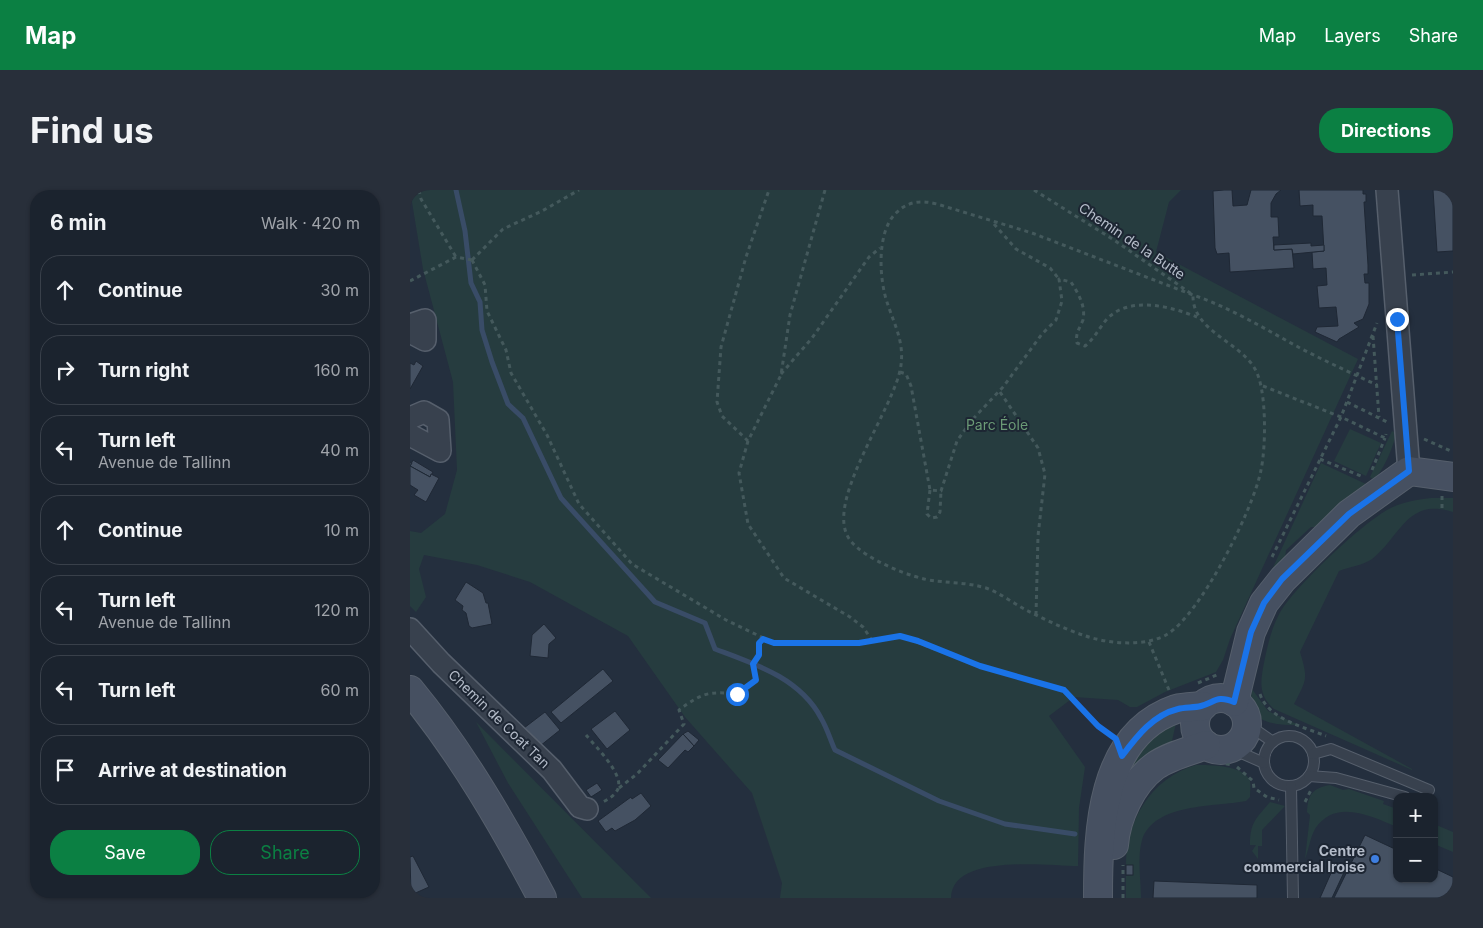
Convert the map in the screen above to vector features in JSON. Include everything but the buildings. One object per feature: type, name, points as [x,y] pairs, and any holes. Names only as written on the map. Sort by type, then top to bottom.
[{"type":"street","points":[[1388,190],[1409,471]]},
{"type":"street","points":[[410,325],[425,320],[425,340],[410,332]]},
{"type":"street","points":[[410,418],[424,412],[438,420],[440,452],[410,435]]},
{"type":"street","points":[[1409,471],[1447,485]]},
{"type":"street","points":[[1111,898],[1115,831],[1122,811],[1135,788],[1154,766],[1217,752],[1242,739],[1240,703],[1251,632],[1264,603],[1282,579],[1349,514],[1409,471]]},
{"type":"street","name":"Chemin de Coat Tan","points":[[410,629],[441,663],[552,770],[580,807],[587,809]]},
{"type":"street","points":[[410,690],[428,712],[466,768],[521,858],[549,898]]},
{"type":"street","points":[[1098,898],[1100,832],[1105,800],[1122,756],[1140,732],[1157,719],[1177,709],[1203,706],[1218,699],[1240,703]]},
{"type":"street","points":[[1203,706],[1198,713],[1196,731],[1217,752]]},
{"type":"street","points":[[521,858],[542,898]]},
{"type":"lane","points":[[1240,703],[1273,742]]},
{"type":"lane","points":[[1280,738],[1296,738],[1309,747],[1312,754],[1314,761],[1309,776],[1304,781],[1290,786],[1283,785],[1270,777],[1264,763],[1268,748],[1280,738]]},
{"type":"lane","points":[[1312,754],[1332,749],[1424,793]]},
{"type":"lane","points":[[1217,752],[1264,763]]},
{"type":"lane","points":[[1309,776],[1336,778],[1393,794]]},
{"type":"lane","points":[[1290,786],[1293,898]]},
{"type":"path","points":[[418,190],[421,199],[456,257]]},
{"type":"path","points":[[472,260],[503,229],[542,211],[579,190]]},
{"type":"path","points":[[748,441],[722,416],[717,402],[721,347],[729,315],[769,190]]},
{"type":"path","points":[[781,375],[790,315],[825,190]]},
{"type":"path","name":"Chemin de la Butte","points":[[1034,190],[1114,240],[1193,294]]},
{"type":"path","points":[[1059,279],[1071,282],[1083,306],[1083,319],[1076,337],[1077,343],[1085,346],[1093,340],[1108,318],[1130,308],[1156,305],[1171,308],[1197,318],[1244,355],[1255,368],[1263,386],[1262,468],[1252,501],[1213,575],[1186,618],[1168,634],[1149,642],[1117,642],[1085,636],[1036,615],[990,589],[965,582],[919,578],[860,550],[849,538],[844,525],[846,498],[900,372],[900,340],[888,305],[880,248],[885,229],[891,218],[906,204],[915,202],[938,204],[993,223],[1032,233],[1193,294],[1240,315],[1377,385]]},
{"type":"path","points":[[900,372],[906,374],[911,386],[930,490],[926,514],[931,518],[937,518],[940,512],[941,491],[956,441],[972,420],[1000,392],[1042,334],[1056,320],[1062,307],[1059,279],[1050,268],[1016,249],[993,223]]},
{"type":"path","points":[[871,639],[863,627],[850,617],[784,578],[748,524],[739,473],[748,441],[781,375],[812,338],[869,257],[880,248]]},
{"type":"path","points":[[410,281],[456,257],[472,260]]},
{"type":"path","points":[[472,260],[485,285],[487,311],[506,350],[511,373],[547,434],[579,504],[632,564],[763,639],[774,643],[859,643],[871,639],[900,636],[980,666],[1064,690],[1098,726],[1116,739],[1122,756]]},
{"type":"path","points":[[1410,275],[1453,272]]},
{"type":"path","points":[[1193,294],[1192,307],[1197,318]]},
{"type":"path","points":[[1270,562],[1341,417],[1380,317]]},
{"type":"path","points":[[1373,333],[1379,418]]},
{"type":"path","points":[[1263,386],[1341,417],[1385,438],[1406,431]]},
{"type":"path","points":[[1000,392],[1038,448],[1045,474],[1039,526],[1036,615]]},
{"type":"path","points":[[1347,402],[1453,452]]},
{"type":"path","points":[[1320,459],[1367,479],[1385,438]]},
{"type":"path","points":[[1442,511],[1447,485]]},
{"type":"path","points":[[930,490],[941,491]]},
{"type":"path","points":[[587,809],[598,806],[613,796],[618,788],[638,774],[684,724],[679,710],[699,695],[718,692],[737,694],[756,680],[753,664],[759,655],[759,643],[763,639]]},
{"type":"path","points":[[1149,642],[1171,695]]},
{"type":"path","points":[[1240,703],[1258,690],[1262,701],[1274,714],[1344,744],[1341,753]]},
{"type":"path","points":[[586,735],[616,771],[618,788]]},
{"type":"path","points":[[1217,752],[1253,780],[1254,788],[1267,797],[1291,802],[1306,802],[1308,793],[1313,786],[1322,783],[1334,785],[1336,778]]},
{"type":"path","points":[[1123,859],[1123,898]]},
{"type":"green space","name":"Parc Éole","points":[[410,190],[1181,190],[1169,202],[1156,252],[1358,359],[1216,672],[1165,692],[1137,707],[1130,707],[1118,700],[1074,697],[1049,716],[1085,767],[1079,808],[1078,866],[1024,864],[983,868],[967,874],[955,884],[951,898],[780,898],[782,883],[752,793],[685,717],[628,636],[530,582],[477,565],[424,555],[419,569],[426,597],[416,612],[410,606],[410,531],[421,533],[445,514],[457,470],[453,382],[423,269]]},
{"type":"green space","points":[[1350,429],[1381,443],[1366,476],[1334,461]]},
{"type":"green space","points":[[1392,431],[1396,433],[1391,451],[1380,472],[1373,479],[1370,477]]},
{"type":"green space","points":[[1321,463],[1368,485],[1323,527],[1311,527],[1286,550],[1284,565],[1270,574]]},
{"type":"green space","points":[[1431,498],[1453,498],[1453,512],[1438,509],[1425,510],[1415,514],[1406,521],[1372,559],[1339,571],[1300,652],[1305,679],[1294,704],[1412,770],[1274,709],[1266,700],[1261,680],[1268,644],[1276,620],[1284,606],[1304,582],[1361,528],[1387,510],[1398,505]]},
{"type":"green space","points":[[1252,689],[1268,711],[1299,725],[1271,723],[1257,716],[1251,701]]},
{"type":"green space","points":[[476,722],[651,898],[582,898],[508,783]]},
{"type":"green space","points":[[1176,723],[1170,750],[1105,832],[1143,737]]},
{"type":"green space","points":[[1196,765],[1226,767],[1241,772],[1250,781],[1250,797],[1246,801],[1186,809],[1159,819],[1149,828],[1142,840],[1139,861],[1141,898],[1126,898],[1126,876],[1133,875],[1133,865],[1126,865],[1127,849],[1136,817],[1144,803],[1166,780],[1180,771]]},
{"type":"green space","points":[[1330,785],[1343,790],[1349,789],[1384,801],[1383,804],[1393,808],[1393,825],[1354,812],[1333,814],[1323,820],[1315,829],[1305,859],[1310,815],[1307,812],[1309,801],[1312,793],[1319,788]]},
{"type":"green space","points":[[1270,802],[1285,806],[1262,830],[1262,846],[1258,846],[1258,859],[1252,851],[1256,845],[1250,845],[1251,831],[1255,821]]},
{"type":"green space","points":[[1438,826],[1453,832],[1453,852],[1438,846]]},
{"type":"waterway","points":[[456,190],[465,231],[471,283],[480,302],[482,330],[508,404],[523,418],[561,498],[655,602],[705,623],[715,649],[761,667],[801,692],[821,718],[835,750],[939,801],[1005,824],[1075,834]]},
{"type":"place","name":"Centre commercial Iroise","points":[[1375,859]]},
{"type":"route","points":[[737,694],[756,680],[753,664],[759,655],[759,643],[763,639],[774,643],[859,643],[871,639],[900,636],[918,641],[980,666],[1064,690],[1098,726],[1116,739],[1122,756],[1140,732],[1157,719],[1177,709],[1203,706],[1207,702],[1223,698],[1234,702],[1251,632],[1264,603],[1282,579],[1349,514],[1409,471],[1397,319]]}]
